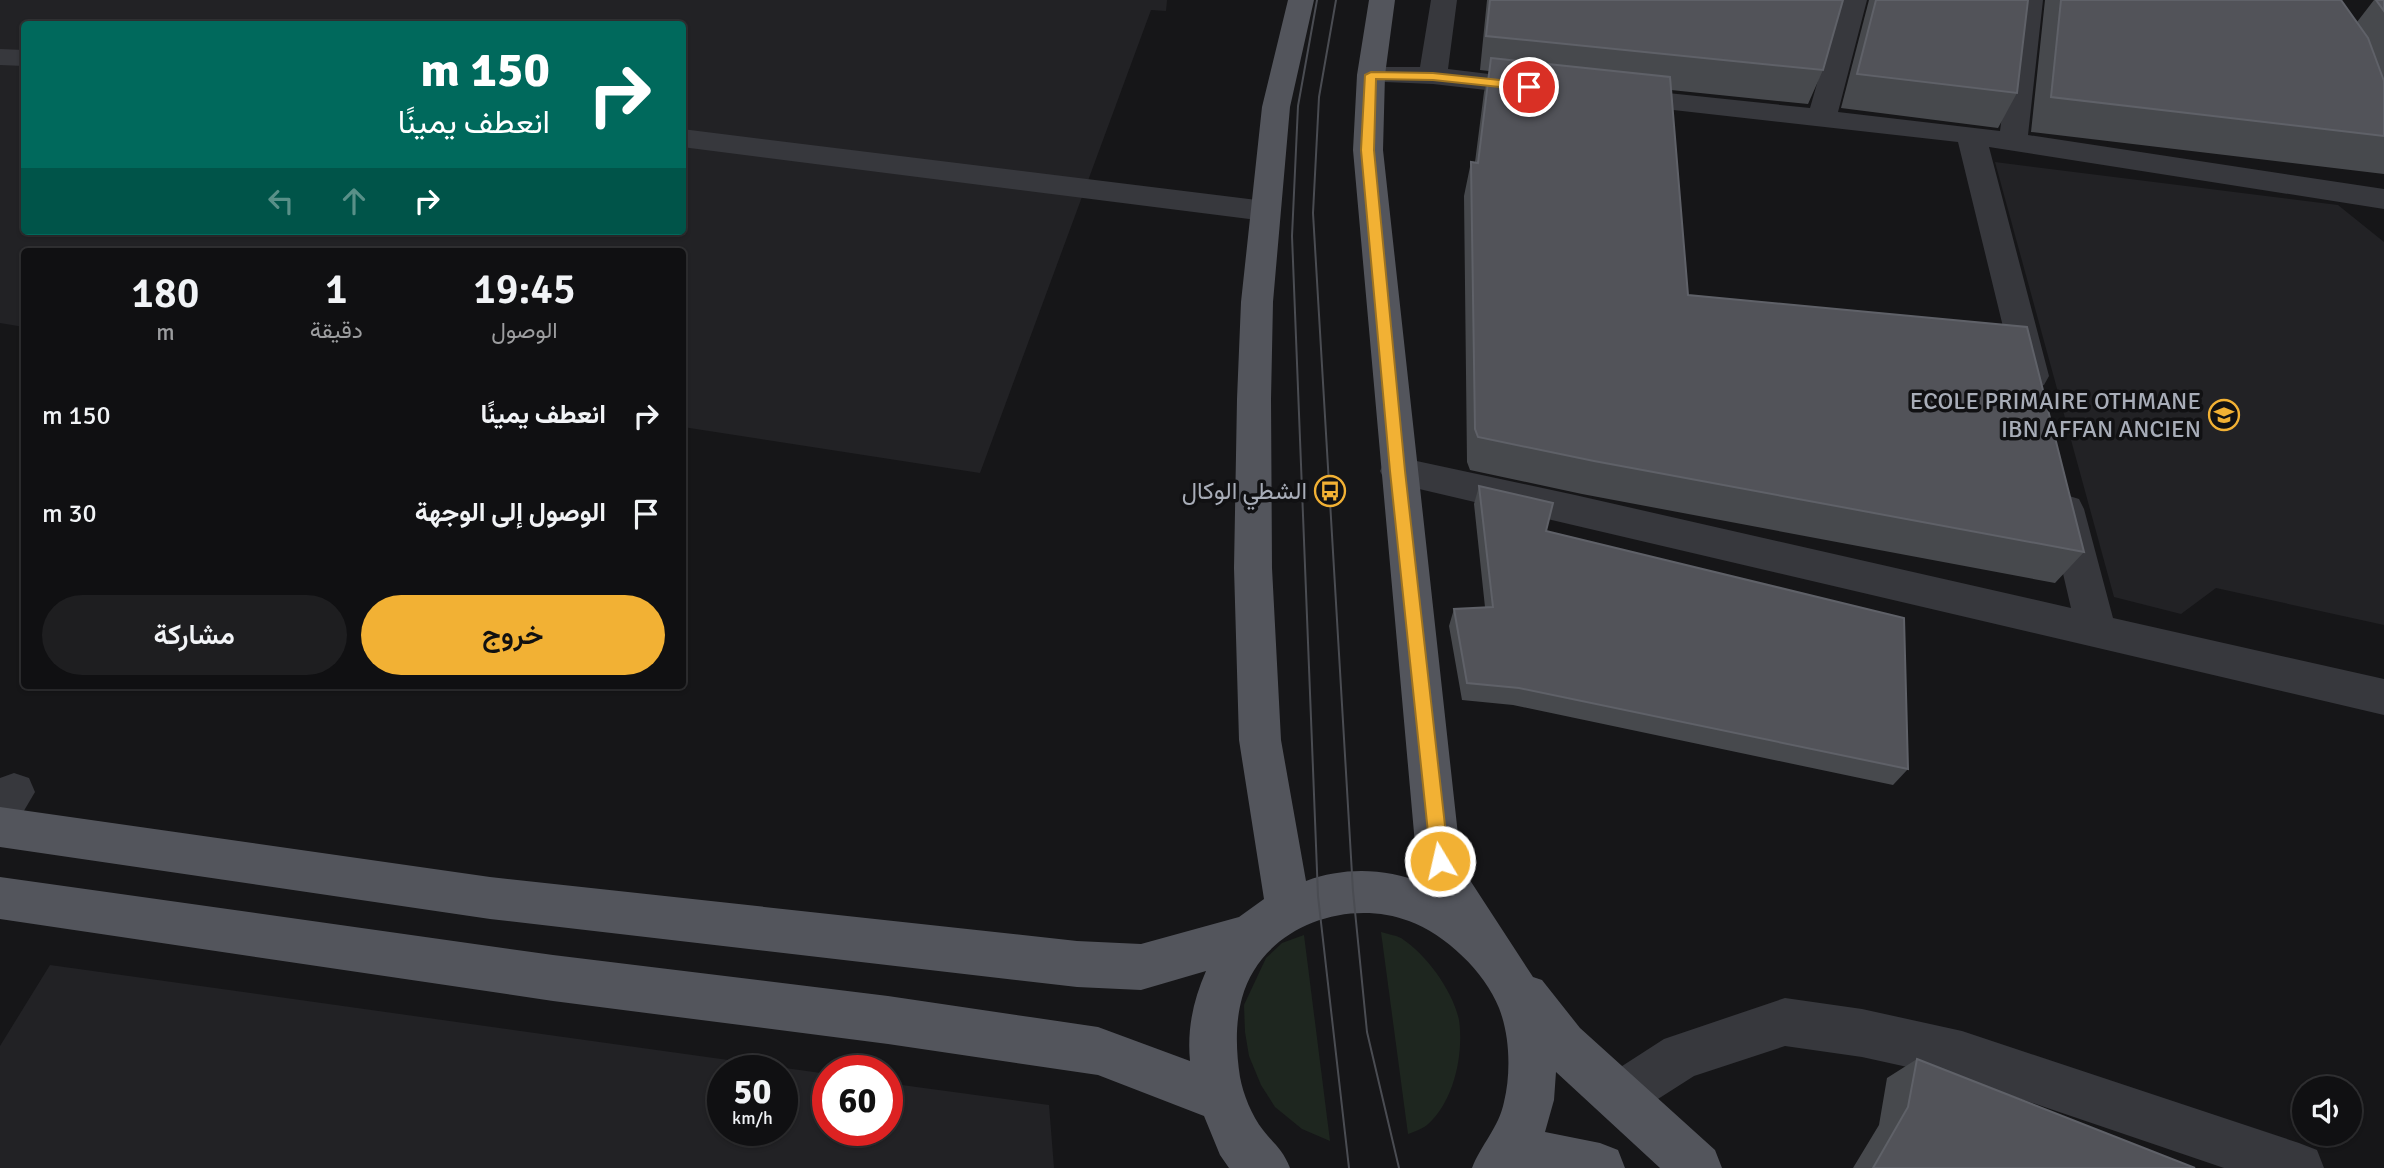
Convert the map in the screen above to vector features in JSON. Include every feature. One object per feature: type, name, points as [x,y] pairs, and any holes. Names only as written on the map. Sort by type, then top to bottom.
[{"type":"main road","points":[[1265,1168],[1243,1145],[1219,1097],[1210,1053],[1214,1009],[1227,969],[1270,922],[1253,568],[1254,399],[1265,211],[1272,177],[1276,107],[1301,0]]},
{"type":"main road","points":[[1382,0],[1371,75],[1367,150],[1398,471],[1443,878],[1497,962],[1524,1011],[1534,1059],[1530,1107],[1504,1160],[1600,1168]]},
{"type":"main road","points":[[5,810],[490,898],[1077,964],[1140,967],[1270,922],[1318,896],[1353,891],[1391,894],[1429,907],[1463,927],[1497,962],[1563,1045],[1697,1168]]},
{"type":"main road","points":[[0,898],[553,978],[888,1020],[1098,1051],[1219,1097]]},
{"type":"street","points":[[1433,76],[1444,0]]},
{"type":"street","points":[[1822,117],[1854,0]]},
{"type":"street","points":[[2013,142],[2030,0]]},
{"type":"street","points":[[0,57],[21,58]]},
{"type":"street","points":[[1371,75],[1433,76],[1971,135],[2384,199]]},
{"type":"street","points":[[1971,135],[2039,404]]},
{"type":"street","points":[[686,138],[1265,211]]},
{"type":"street","points":[[1398,471],[1575,509],[2384,697]]},
{"type":"street","points":[[2060,484],[2097,632]]},
{"type":"street","points":[[1619,1096],[1681,1056],[1785,1022],[1862,1033],[1962,1055],[2299,1168]]},
{"type":"shaded area","points":[[0,0],[1167,0],[1166,11],[1151,10],[980,473],[686,427],[686,248],[21,248],[21,326],[0,323]]},
{"type":"shaded area","name":"ECOLE PRIMAIRE OTHMANE IBN AFFAN ANCIEN","points":[[1995,162],[2338,205],[2384,242],[2384,625],[2216,588],[2181,614],[2114,597]]},
{"type":"shaded area","points":[[1381,932],[1401,938],[1429,963],[1451,997],[1459,1020],[1460,1048],[1450,1091],[1444,1104],[1427,1125],[1408,1134]]},
{"type":"shaded area","points":[[1304,935],[1330,1141],[1302,1129],[1275,1107],[1261,1085],[1249,1056],[1245,1032],[1244,1005],[1266,958],[1282,943]]},
{"type":"shaded area","points":[[50,965],[707,1057],[707,1146],[798,1146],[798,1070],[812,1072],[812,1146],[903,1146],[903,1085],[1049,1105],[1054,1168],[0,1168],[0,1046]]},
{"type":"building","points":[[1490,0],[1843,0],[1823,70],[1486,36]]},
{"type":"building","points":[[1876,0],[2028,0],[2017,93],[1857,74]]},
{"type":"building","points":[[2061,0],[2341,0],[2368,38],[2384,81],[2384,136],[2051,97]]},
{"type":"building","points":[[2376,0],[2384,0],[2384,11]]},
{"type":"building","points":[[1491,58],[1670,77],[1688,295],[2027,327],[2084,552],[1478,437],[1475,429],[1471,162],[1478,163]]},
{"type":"building","points":[[1479,486],[1553,503],[1546,531],[1904,618],[1908,769],[1519,688],[1467,683],[1454,609],[1493,607]]},
{"type":"building","points":[[1917,1059],[2195,1168],[1873,1168],[1908,1107]]},
{"type":"tram line","points":[[1317,0],[1298,106],[1292,236],[1318,896],[1349,1168]]},
{"type":"tram line","points":[[1336,0],[1319,97],[1313,213],[1353,891],[1367,1032],[1399,1168]]},
{"type":"place","name":"ECOLE PRIMAIRE OTHMANE IBN AFFAN ANCIEN","points":[[2224,415]]},
{"type":"place","name":"الشطي الوكال","points":[[1330,491]]},
{"type":"route","points":[[1440,861],[1367,150],[1371,75],[1433,76],[1529,87]]}]
